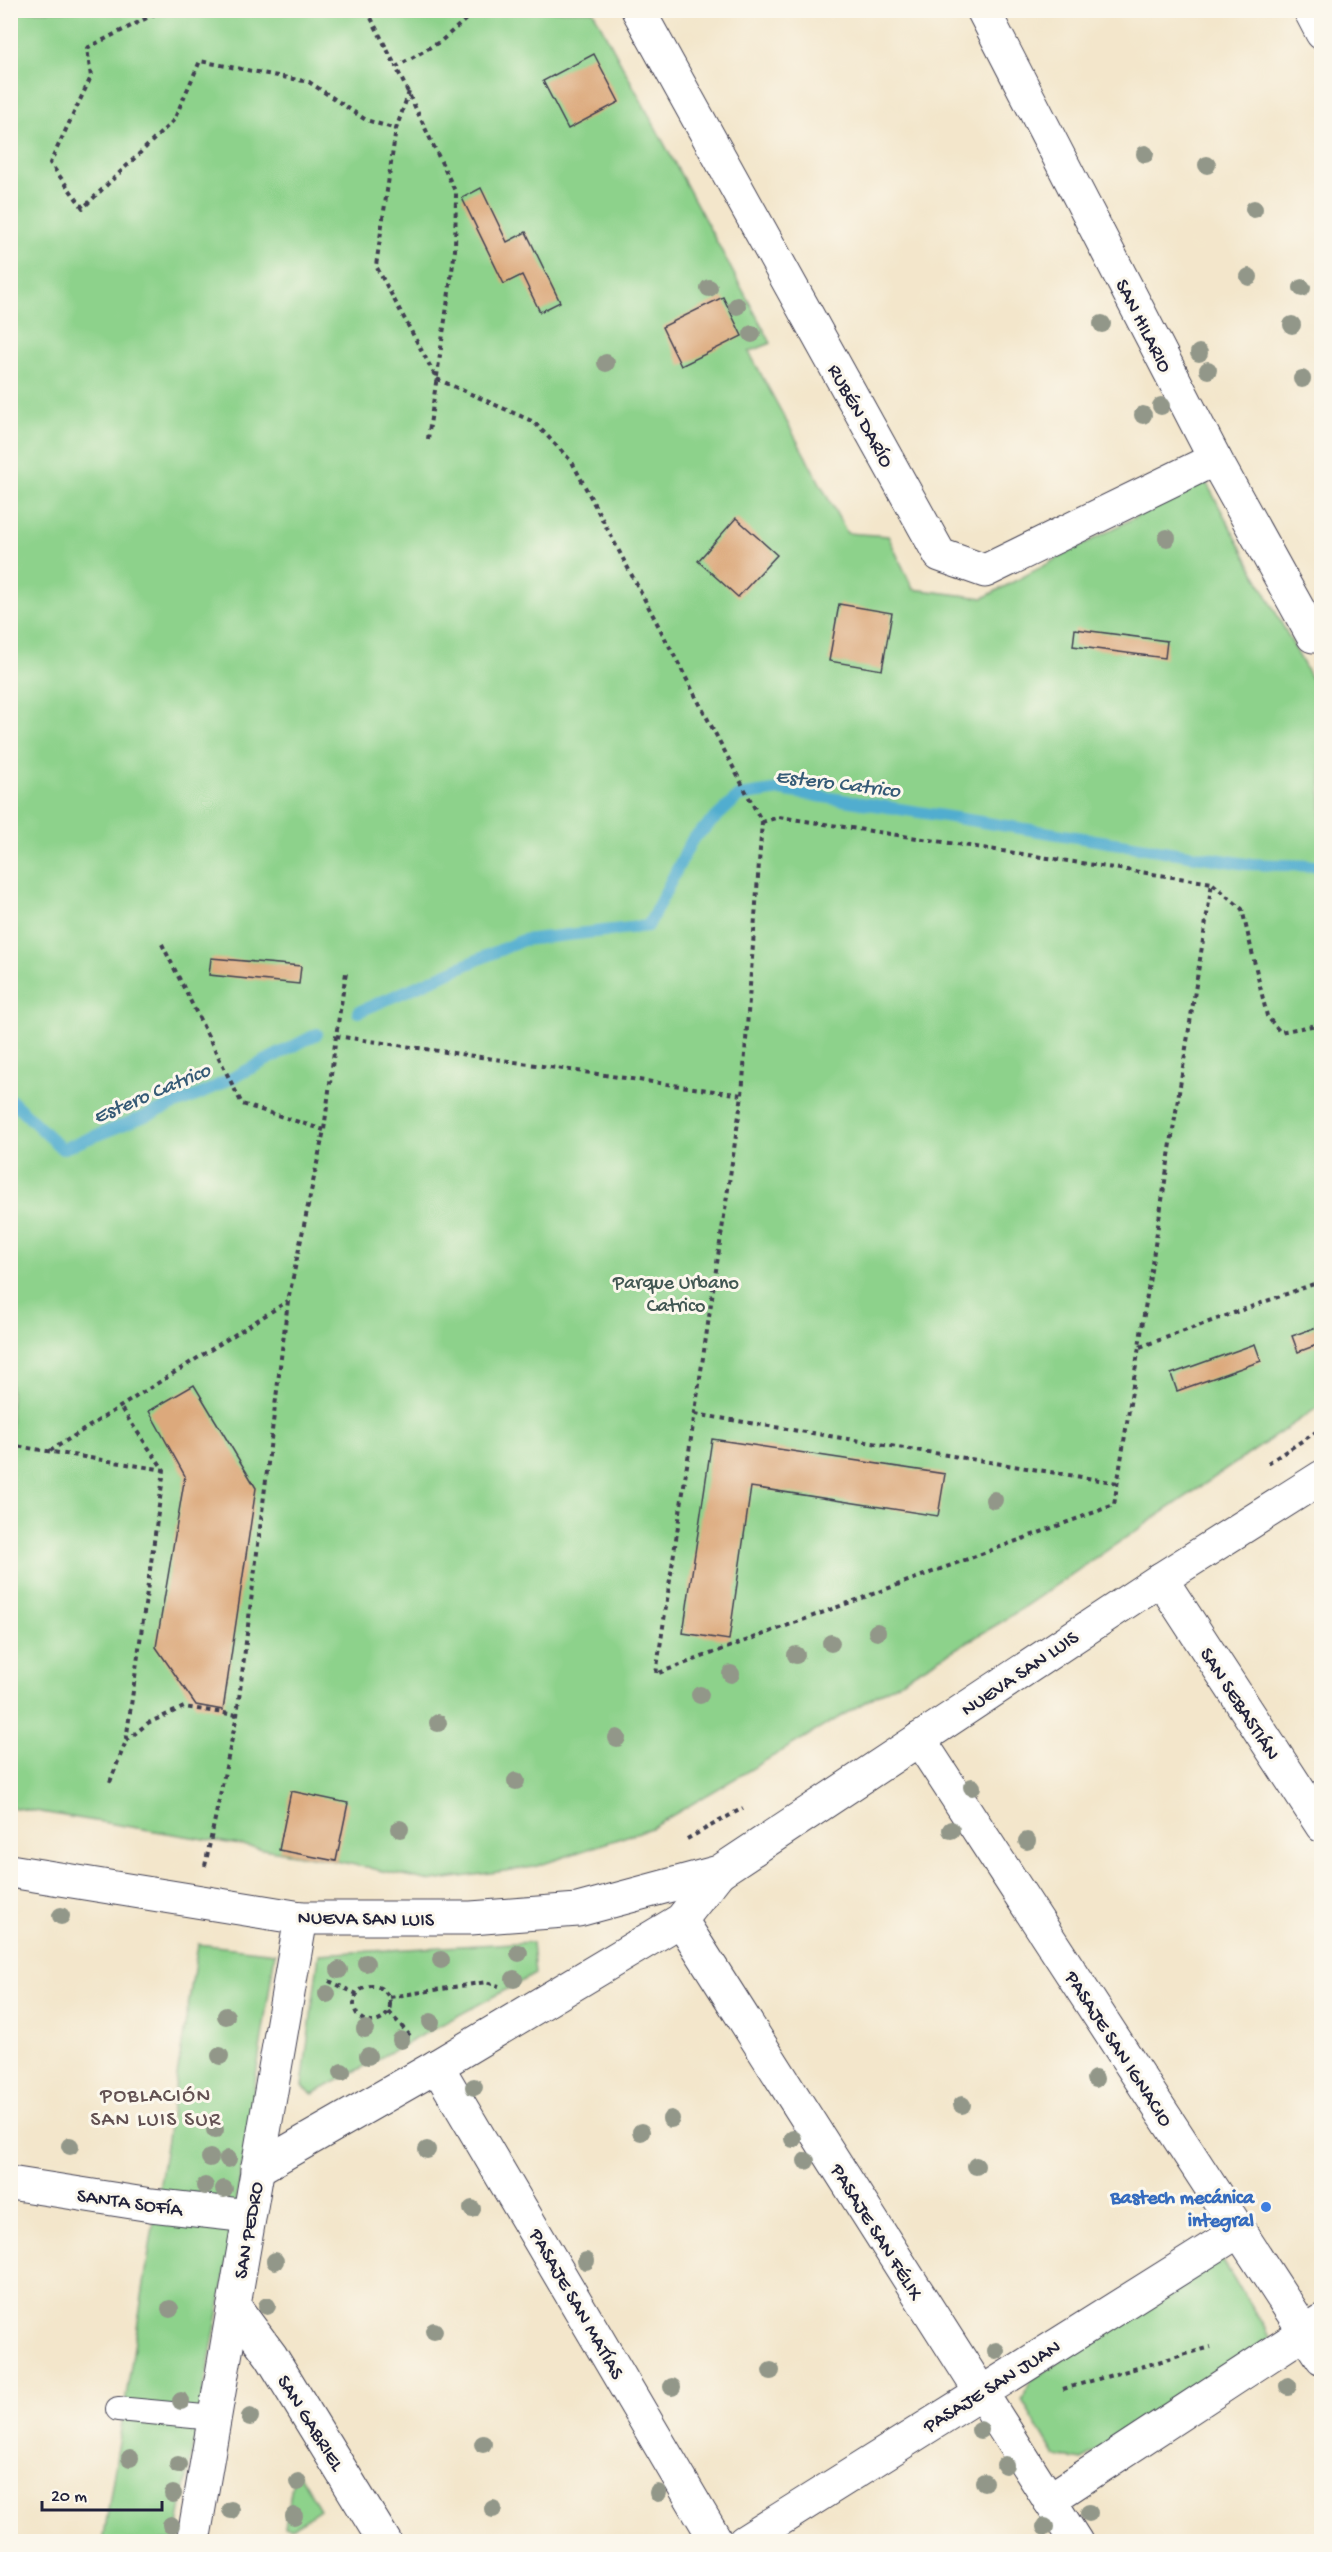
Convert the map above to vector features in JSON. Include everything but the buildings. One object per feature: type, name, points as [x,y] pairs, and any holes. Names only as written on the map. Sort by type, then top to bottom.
[{"type":"street","name":"RUBÉN DARÍO","points":[[638,10],[940,555],[985,571],[1215,459]]},
{"type":"street","name":"SAN HILARIO","points":[[983,10],[1215,459],[1317,634]]},
{"type":"street","points":[[1310,10],[1322,33]]},
{"type":"street","name":"NUEVA SAN LUIS","points":[[257,2169],[437,2066],[681,1920],[719,1872],[1161,1579],[1322,1477]]},
{"type":"street","name":"SAN SEBASTIÁN","points":[[1161,1579],[1322,1826]]},
{"type":"street","name":"PASAJE SAN IGNACIO","points":[[918,1739],[1239,2231],[1316,2337]]},
{"type":"street","name":"NUEVA SAN LUIS","points":[[10,1871],[301,1918],[471,1918],[578,1910],[719,1872]]},
{"type":"street","name":"SAN PEDRO","points":[[193,2541],[301,1918]]},
{"type":"street","name":"PASAJE SAN FÉLIX","points":[[681,1920],[1076,2541]]},
{"type":"street","name":"PASAJE SAN MATÍAS","points":[[437,2066],[717,2541]]},
{"type":"street","name":"SANTA SOFÍA","points":[[10,2183],[151,2205],[249,2216]]},
{"type":"street","name":"PASAJE SAN JUAN","points":[[744,2541],[1239,2231]]},
{"type":"street","name":"SAN GABRIEL","points":[[234,2306],[271,2356],[386,2541]]},
{"type":"street","points":[[1049,2500],[1316,2337]]},
{"type":"lane","points":[[118,2409],[214,2418]]},
{"type":"path","points":[[163,10],[87,48],[91,77],[50,163],[83,208],[174,120],[200,61],[309,82],[366,120],[396,129]]},
{"type":"path","points":[[367,10],[456,193],[455,250],[428,439]]},
{"type":"path","points":[[458,10],[465,20]]},
{"type":"path","points":[[396,67],[441,40],[465,20],[466,10]]},
{"type":"path","points":[[409,93],[396,129],[376,266],[437,379],[534,422],[572,462],[762,822],[742,1095],[656,1674],[1114,1505],[1212,883]]},
{"type":"path","points":[[762,822],[779,817],[1212,883],[1242,909],[1267,1016],[1280,1032],[1322,1024]]},
{"type":"path","points":[[162,944],[242,1104],[324,1130]]},
{"type":"path","points":[[198,1901],[237,1715],[288,1301],[324,1130],[346,973]]},
{"type":"path","points":[[336,1036],[742,1095]]},
{"type":"path","points":[[1140,1347],[1322,1281]]},
{"type":"path","points":[[50,1451],[288,1301]]},
{"type":"path","points":[[110,1782],[126,1741],[164,1470],[120,1407]]},
{"type":"path","points":[[695,1414],[1118,1483]]},
{"type":"path","points":[[1262,1467],[1322,1428]]},
{"type":"path","points":[[10,1445],[164,1470]]},
{"type":"path","points":[[126,1741],[148,1723],[184,1707],[237,1715]]},
{"type":"path","points":[[680,1844],[752,1802]]},
{"type":"path","points":[[390,1997],[486,1982],[549,1998]]},
{"type":"path","points":[[367,1986],[379,1986],[390,1997],[389,2012],[381,2020],[364,2020],[356,2012],[354,1999],[367,1986]]},
{"type":"path","points":[[1057,2391],[1218,2345]]},
{"type":"green space","name":"Parque Urbano Catrico","points":[[10,11],[593,11],[771,343],[749,352],[847,533],[888,536],[913,589],[983,598],[1205,480],[1321,697],[1321,1405],[1003,1621],[651,1828],[534,1867],[431,1881],[336,1861],[11,1807]]},
{"type":"green space","points":[[532,1942],[535,1974],[313,2094],[302,2086],[319,1954]]},
{"type":"green space","points":[[198,1944],[275,1953],[224,2283],[175,2541],[103,2542]]},
{"type":"green space","points":[[1221,2258],[1271,2338],[1082,2460],[1055,2456],[1022,2400],[1031,2380]]},
{"type":"green space","points":[[299,2474],[320,2509],[291,2529],[285,2527],[293,2478]]},
{"type":"waterway","name":"Estero Catrico","points":[[358,1012],[523,940],[648,926],[692,840],[739,796],[780,790],[1246,864],[1322,866]]},
{"type":"waterway","name":"Estero Catrico","points":[[10,1099],[62,1149],[201,1094],[317,1034]]},
{"type":"place","name":"Bastech mecánica integral","points":[[1266,2207]]},
{"type":"district","name":"POBLACIÓN SAN LUIS SUR","points":[[156,2106]]}]
